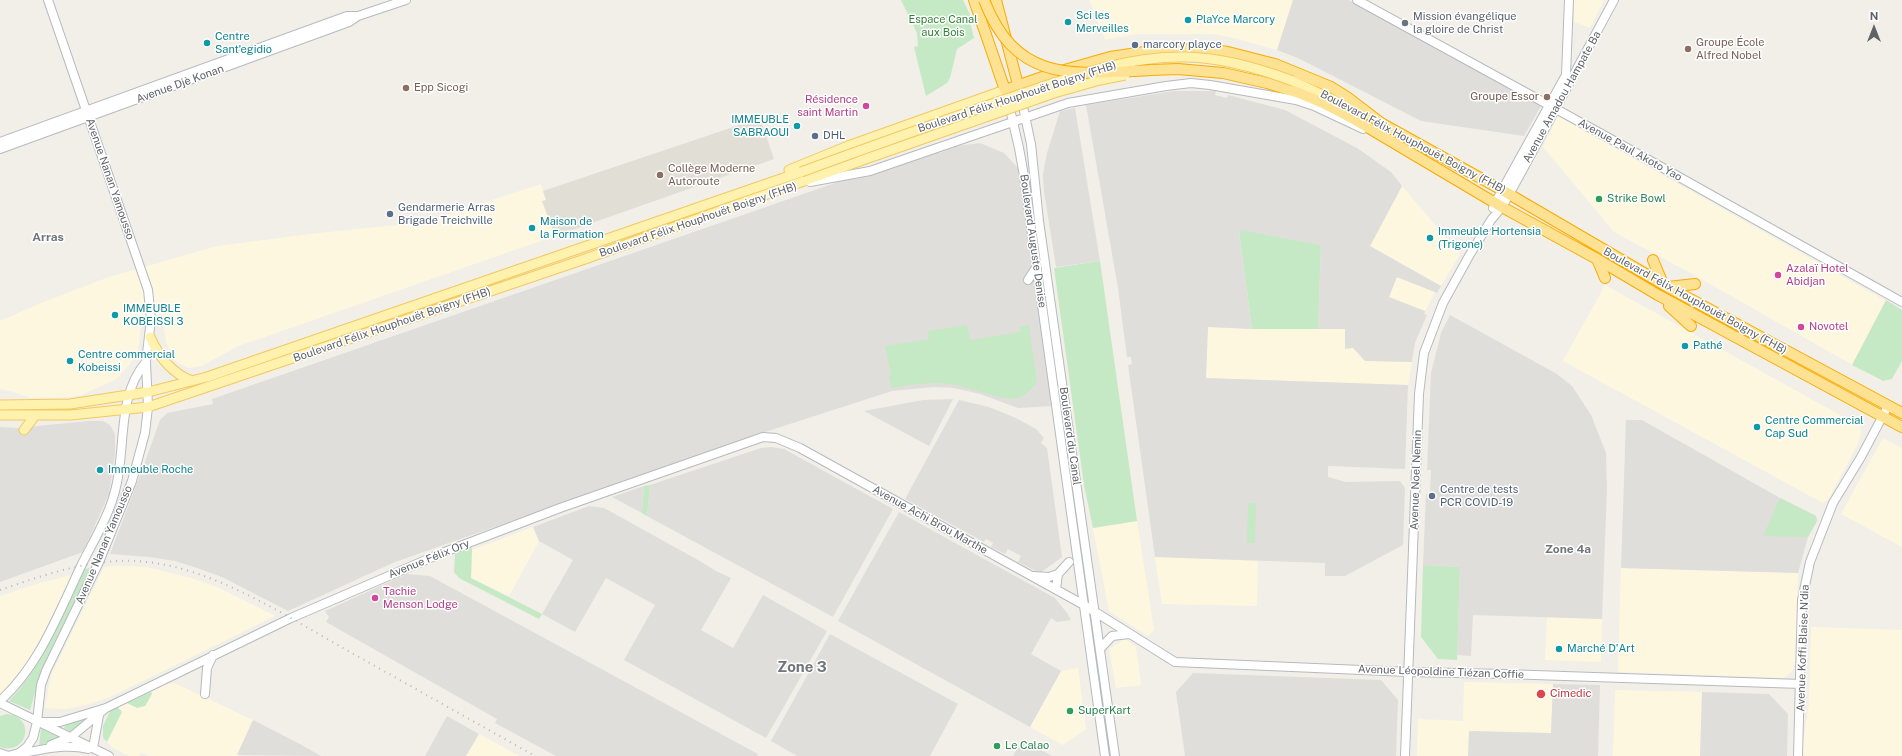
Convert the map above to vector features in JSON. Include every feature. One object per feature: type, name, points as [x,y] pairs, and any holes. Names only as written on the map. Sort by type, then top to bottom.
[{"type":"highway","name":"Boulevard Auguste Denise","points":[[974,0],[1005,90]]},
{"type":"highway","points":[[984,0],[998,29],[1008,43],[1022,55],[1038,64],[1050,69],[1078,73],[1151,70]]},
{"type":"highway","points":[[996,0],[1018,85]]},
{"type":"highway","name":"Boulevard Félix Houphouët Boigny (FHB)","points":[[1005,90],[1054,73],[1110,58],[1158,50],[1187,48],[1228,52],[1275,64],[1305,75],[1347,97],[1381,123],[1505,192],[1666,286],[1902,413]]},
{"type":"highway","name":"Boulevard Félix Houphouët Boigny (FHB)","points":[[1151,70],[1203,70],[1266,83],[1299,93],[1325,104],[1352,118],[1498,205],[1597,259],[1658,295],[1902,427]]},
{"type":"highway","points":[[1597,259],[1605,278]]},
{"type":"highway","points":[[1653,260],[1666,286],[1695,284]]},
{"type":"highway","points":[[1658,295],[1663,302],[1691,326]]},
{"type":"main road","name":"Boulevard Félix Houphouët Boigny (FHB)","points":[[0,405],[70,404],[148,392],[192,380],[304,345],[1056,82],[1132,60],[1184,57],[1203,58],[1247,66],[1293,80],[1341,102],[1381,123]]},
{"type":"main road","points":[[794,185],[1060,91],[1100,80],[1151,70]]},
{"type":"main road","name":"Boulevard Félix Houphouët Boigny (FHB)","points":[[726,197],[848,146],[1005,90]]},
{"type":"main road","name":"Boulevard Félix Houphouët Boigny (FHB)","points":[[0,415],[34,416],[126,410],[148,407],[585,259],[794,185]]},
{"type":"main road","points":[[150,337],[162,360],[176,373],[192,380]]},
{"type":"main road","points":[[24,430],[34,416]]},
{"type":"street","name":"Avenue Nanan Yamousso","points":[[19,753],[30,743],[37,722],[41,685],[46,671],[99,562],[124,503],[145,433],[148,407],[146,362],[151,319],[148,290],[48,0]]},
{"type":"street","name":"Avenue Djè Konan","points":[[0,149],[88,115],[350,22],[358,16],[406,0]]},
{"type":"street","name":"Avenue Paul Akoto Yao","points":[[1357,0],[1553,107],[1902,302]]},
{"type":"street","name":"Avenue Amadou Hampate Ba","points":[[1553,107],[1566,75],[1569,0]]},
{"type":"street","name":"Avenue Amadou Hampate Ba","points":[[1505,192],[1614,0]]},
{"type":"street","name":"Boulevard Félix Houphouët Boigny (FHB)","points":[[794,185],[870,170],[1068,103],[1190,83],[1210,85],[1306,103],[1396,145]]},
{"type":"street","name":"Boulevard du Canal","points":[[1018,85],[1031,144],[1039,222],[1115,756]]},
{"type":"street","name":"Boulevard Auguste Denise","points":[[1005,90],[1020,155],[1068,488]]},
{"type":"street","name":"Avenue Djè Konan","points":[[0,142],[88,115]]},
{"type":"street","name":"Avenue Noel Nemin","points":[[1405,756],[1419,394],[1424,353],[1443,303],[1491,220],[1505,192]]},
{"type":"street","points":[[1028,280],[1037,266]]},
{"type":"street","name":"Avenue Nanan Yamousso","points":[[0,702],[18,684],[35,659],[108,510],[118,477],[129,394],[138,372],[146,362]]},
{"type":"street","name":"Avenue Koffi Blaise N'dia","points":[[1798,756],[1802,600],[1805,580],[1813,550],[1833,503],[1888,406]]},
{"type":"street","name":"Avenue Achi Brou Marthe","points":[[763,437],[776,438],[800,448],[1095,611]]},
{"type":"street","name":"Avenue Félix Ory","points":[[37,722],[60,722],[106,708],[290,618],[448,550],[575,502],[763,437]]},
{"type":"street","name":"Boulevard du Canal","points":[[1068,488],[1105,756]]},
{"type":"street","points":[[1032,576],[1049,577],[1058,574],[1069,562]]},
{"type":"street","points":[[1056,589],[1058,574]]},
{"type":"street","name":"Avenue Léopoldine Tiézan Coffie","points":[[1095,611],[1175,662],[1408,672],[1801,684]]},
{"type":"street","points":[[1100,649],[1112,636],[1129,634]]},
{"type":"street","points":[[206,694],[207,668],[214,654]]},
{"type":"street","points":[[0,702],[37,722],[108,755]]},
{"type":"street","name":"Avenue Félix Ory","points":[[43,748],[71,737],[106,708]]},
{"type":"street","points":[[93,748],[99,715]]},
{"type":"street","points":[[0,753],[8,756],[43,748],[75,746],[108,755]]},
{"type":"shaded area","name":"PlaYce Marcory","points":[[1089,0],[1293,0],[1277,50],[1234,38],[1213,34],[1136,34],[1105,40]]},
{"type":"shaded area","points":[[1293,0],[1349,0],[1541,106],[1524,136],[1421,121],[1300,59],[1277,50]]},
{"type":"shaded area","points":[[1574,0],[1604,0],[1590,28],[1574,22]]},
{"type":"shaded area","points":[[1174,91],[1216,91],[1215,95],[1227,98],[1228,95],[1285,110],[1357,148],[1391,172],[1402,186],[1370,246],[1441,286],[1437,293],[1397,277],[1389,297],[1425,311],[1424,314],[1427,315],[1415,343],[1412,362],[1365,361],[1353,348],[1345,349],[1345,329],[1318,329],[1321,245],[1239,231],[1252,329],[1208,327],[1206,378],[1408,385],[1405,469],[1328,466],[1328,477],[1346,482],[1400,481],[1405,488],[1403,545],[1345,576],[1325,576],[1325,563],[1155,557],[1128,365],[1132,364],[1131,357],[1127,357],[1118,288],[1086,105]]},
{"type":"shaded area","points":[[1075,108],[1100,261],[1056,267],[1044,192],[1043,174],[1047,153],[1060,111]]},
{"type":"shaded area","points":[[1558,116],[1902,310],[1902,361],[1892,379],[1883,381],[1879,380],[1696,276],[1614,232],[1543,147]]},
{"type":"shaded area","name":"Collège Moderne Autoroute","points":[[760,118],[774,159],[555,236],[542,201],[546,200],[543,191]]},
{"type":"shaded area","points":[[980,143],[1004,153],[1018,168],[1053,406],[1018,408],[980,394],[954,388],[934,387],[892,391],[762,433],[395,562],[288,611],[222,577],[197,568],[175,561],[110,554],[160,420],[167,413],[213,404],[212,399],[933,149],[940,153],[956,146]]},
{"type":"shaded area","points":[[541,184],[546,200],[542,201],[555,236],[236,347],[202,366],[189,368],[179,364],[172,358],[166,342],[162,315],[142,316],[138,350],[130,364],[115,380],[81,395],[70,397],[30,398],[11,391],[0,389],[0,321],[46,301],[109,277],[217,246],[319,233],[426,222]]},
{"type":"shaded area","points":[[1402,186],[1460,254],[1441,286],[1370,247]]},
{"type":"shaded area","points":[[1396,277],[1435,292],[1425,311],[1388,297]]},
{"type":"shaded area","name":"Centre Commercial Cap Sud","points":[[1605,285],[1860,426],[1861,430],[1859,442],[1828,500],[1823,503],[1563,361]]},
{"type":"shaded area","points":[[1450,315],[1557,374],[1572,386],[1591,415],[1606,453],[1607,488],[1602,619],[1473,615],[1471,656],[1457,655],[1460,567],[1423,565],[1426,494],[1430,494],[1431,470],[1427,470],[1431,373],[1441,333]]},
{"type":"shaded area","points":[[1208,327],[1252,329],[1345,329],[1353,348],[1365,361],[1412,362],[1408,385],[1206,378]]},
{"type":"shaded area","points":[[953,399],[929,446],[864,411],[923,400]]},
{"type":"shaded area","points":[[959,400],[989,407],[1016,418],[1036,429],[1044,438],[1041,443],[1047,448],[1062,557],[1040,573],[1018,562],[1021,556],[1008,549],[1005,554],[991,547],[993,543],[986,539],[984,542],[905,499]]},
{"type":"shaded area","points":[[1626,420],[1642,420],[1780,498],[1816,516],[1817,521],[1808,537],[1798,573],[1621,568]]},
{"type":"shaded area","points":[[103,421],[110,425],[115,434],[115,454],[109,494],[83,552],[0,582],[0,427],[17,428]]},
{"type":"shaded area","points":[[1883,438],[1902,448],[1902,547],[1841,514]]},
{"type":"shaded area","points":[[771,447],[784,449],[893,509],[833,617],[647,516],[650,485],[761,448]]},
{"type":"shaded area","points":[[644,486],[642,513],[612,497]]},
{"type":"shaded area","points":[[589,506],[604,508],[731,578],[701,630],[733,648],[763,595],[827,631],[766,738],[624,660],[655,605],[606,578],[575,632],[542,614],[573,560],[539,541],[533,527]]},
{"type":"shaded area","points":[[899,512],[1055,598],[1067,613],[1071,620],[1057,622],[1051,618],[1031,654],[1061,671],[1030,727],[838,621]]},
{"type":"shaded area","points":[[1137,521],[1154,630],[1148,636],[1109,611],[1093,528]]},
{"type":"shaded area","points":[[533,527],[539,541],[509,596],[471,578],[472,550]]},
{"type":"shaded area","points":[[1155,557],[1258,561],[1257,606],[1162,604]]},
{"type":"shaded area","points":[[104,567],[146,567],[194,579],[217,587],[275,616],[110,697],[86,705],[66,709],[45,708],[51,675]]},
{"type":"shaded area","points":[[1621,568],[1798,573],[1795,665],[1792,671],[1784,678],[1618,672]]},
{"type":"shaded area","points":[[407,574],[430,576],[758,754],[757,756],[556,756],[495,723],[497,719],[326,622],[329,617],[325,611]]},
{"type":"shaded area","points":[[72,575],[32,657],[15,681],[0,694],[0,596],[39,583]]},
{"type":"shaded area","points":[[1547,617],[1602,619],[1601,662],[1545,660]]},
{"type":"shaded area","points":[[1811,627],[1902,630],[1902,756],[1801,756],[1809,703]]},
{"type":"shaded area","points":[[830,634],[958,704],[930,756],[797,756],[771,741]]},
{"type":"shaded area","points":[[1125,639],[1136,647],[1141,685],[1116,688],[1109,649]]},
{"type":"shaded area","points":[[1078,668],[1086,729],[1063,745],[1030,727],[1061,671]]},
{"type":"shaded area","points":[[1193,673],[1381,680],[1398,700],[1396,756],[1185,756],[1176,692]]},
{"type":"shaded area","points":[[1464,682],[1553,684],[1551,733],[1469,731],[1468,756],[1417,756],[1418,719],[1463,721]]},
{"type":"shaded area","points":[[174,683],[253,720],[237,754],[240,756],[149,756],[141,752],[139,756],[129,756],[113,748],[103,738],[103,726],[117,706],[165,684]]},
{"type":"shaded area","points":[[1553,684],[1600,685],[1598,756],[1468,756],[1469,731],[1551,733]]},
{"type":"shaded area","points":[[1615,690],[1702,692],[1700,756],[1613,756]]},
{"type":"shaded area","points":[[1702,692],[1769,694],[1788,714],[1787,756],[1700,756]]},
{"type":"shaded area","points":[[447,716],[479,734],[466,756],[425,756]]},
{"type":"shaded area","points":[[253,720],[300,744],[321,756],[237,755]]},
{"type":"shaded area","points":[[479,734],[519,756],[466,756]]},
{"type":"shaded area","points":[[1022,739],[1027,742],[1052,756],[1013,756]]},
{"type":"green space","name":"Espace Canal aux Bois","points":[[901,0],[963,0],[973,21],[970,22],[974,38],[957,49],[950,78],[947,83],[926,96],[914,47],[918,46],[917,33]]},
{"type":"green space","points":[[1239,230],[1321,245],[1318,329],[1252,329]]},
{"type":"green space","points":[[1100,261],[1137,521],[1093,528],[1084,485],[1054,268]]},
{"type":"green space","points":[[1886,300],[1902,310],[1902,361],[1892,379],[1883,381],[1852,365]]},
{"type":"green space","points":[[967,325],[970,340],[1020,332],[1019,327],[1029,325],[1037,383],[1023,396],[1012,399],[956,385],[940,383],[908,385],[892,388],[888,377],[891,376],[885,346],[929,339],[928,331]]},
{"type":"green space","points":[[650,485],[647,516],[642,513],[644,486]]},
{"type":"green space","points":[[1780,498],[1816,516],[1817,521],[1808,537],[1763,536]]},
{"type":"green space","points":[[1248,503],[1256,503],[1255,543],[1247,543]]},
{"type":"green space","points":[[471,546],[471,578],[542,614],[539,619],[459,578],[454,572],[455,554]]},
{"type":"green space","points":[[1423,565],[1460,567],[1457,660],[1438,659],[1421,637]]},
{"type":"green space","points":[[91,568],[41,672],[30,710],[9,701],[32,672],[42,655],[60,621],[84,569]]},
{"type":"green space","points":[[151,692],[152,694],[145,706],[137,708],[127,703]]},
{"type":"green space","points":[[117,706],[122,712],[107,742],[103,738],[103,726],[111,709]]},
{"type":"green space","points":[[90,713],[92,715],[72,732],[64,728],[65,726]]},
{"type":"green space","points":[[7,714],[16,717],[22,722],[25,728],[25,735],[22,741],[17,746],[9,748],[0,747],[0,716]]},
{"type":"green space","points":[[41,728],[61,738],[39,746]]},
{"type":"railway","points":[[0,590],[72,568],[110,562],[147,562],[172,566],[198,574],[248,595],[273,608],[535,756]]},
{"type":"place","name":"PlaYce Marcory","points":[[1188,20]]},
{"type":"place","name":"Sci les Merveilles","points":[[1068,22]]},
{"type":"place","name":"Mission évangélique la gloire de Christ","points":[[1405,23]]},
{"type":"place","name":"Centre Sant'egidio","points":[[207,43]]},
{"type":"place","name":"marcory playce","points":[[1135,45]]},
{"type":"place","name":"Groupe École Alfred Nobel","points":[[1688,49]]},
{"type":"place","name":"Epp Sicogi","points":[[406,88]]},
{"type":"place","name":"Groupe Essor","points":[[1547,97]]},
{"type":"place","name":"Résidence saint Martin","points":[[866,106]]},
{"type":"place","name":"IMMEUBLE SABRAOUI","points":[[797,126]]},
{"type":"place","name":"DHL","points":[[815,136]]},
{"type":"place","name":"Collège Moderne Autoroute","points":[[660,175]]},
{"type":"place","name":"Strike Bowl","points":[[1599,199]]},
{"type":"place","name":"Gendarmerie Arras Brigade Treichville","points":[[390,214]]},
{"type":"place","name":"Maison de la Formation","points":[[532,228]]},
{"type":"place","name":"Immeuble Hortensia (Trigone)","points":[[1430,238]]},
{"type":"place","name":"Azalaï Hotel Abidjan","points":[[1778,275]]},
{"type":"place","name":"IMMEUBLE KOBEISSI 3","points":[[115,315]]},
{"type":"place","name":"Novotel","points":[[1801,327]]},
{"type":"place","name":"Pathé","points":[[1685,346]]},
{"type":"place","name":"Centre commercial Kobeissi","points":[[70,361]]},
{"type":"place","name":"Centre Commercial Cap Sud","points":[[1757,427]]},
{"type":"place","name":"Immeuble Roche","points":[[100,470]]},
{"type":"place","name":"Centre de tests PCR COVID-19","points":[[1432,496]]},
{"type":"place","name":"Tachie Menson Lodge","points":[[375,598]]},
{"type":"place","name":"Marché D'Art","points":[[1559,649]]},
{"type":"place","name":"Cimedic","points":[[1541,694]]},
{"type":"place","name":"SuperKart","points":[[1070,711]]},
{"type":"place","name":"Le Calao","points":[[997,746]]},
{"type":"district","name":"Arras","points":[[48,237]]},
{"type":"district","name":"Zone 4a","points":[[1568,549]]},
{"type":"district","name":"Zone 3","points":[[802,667]]}]
